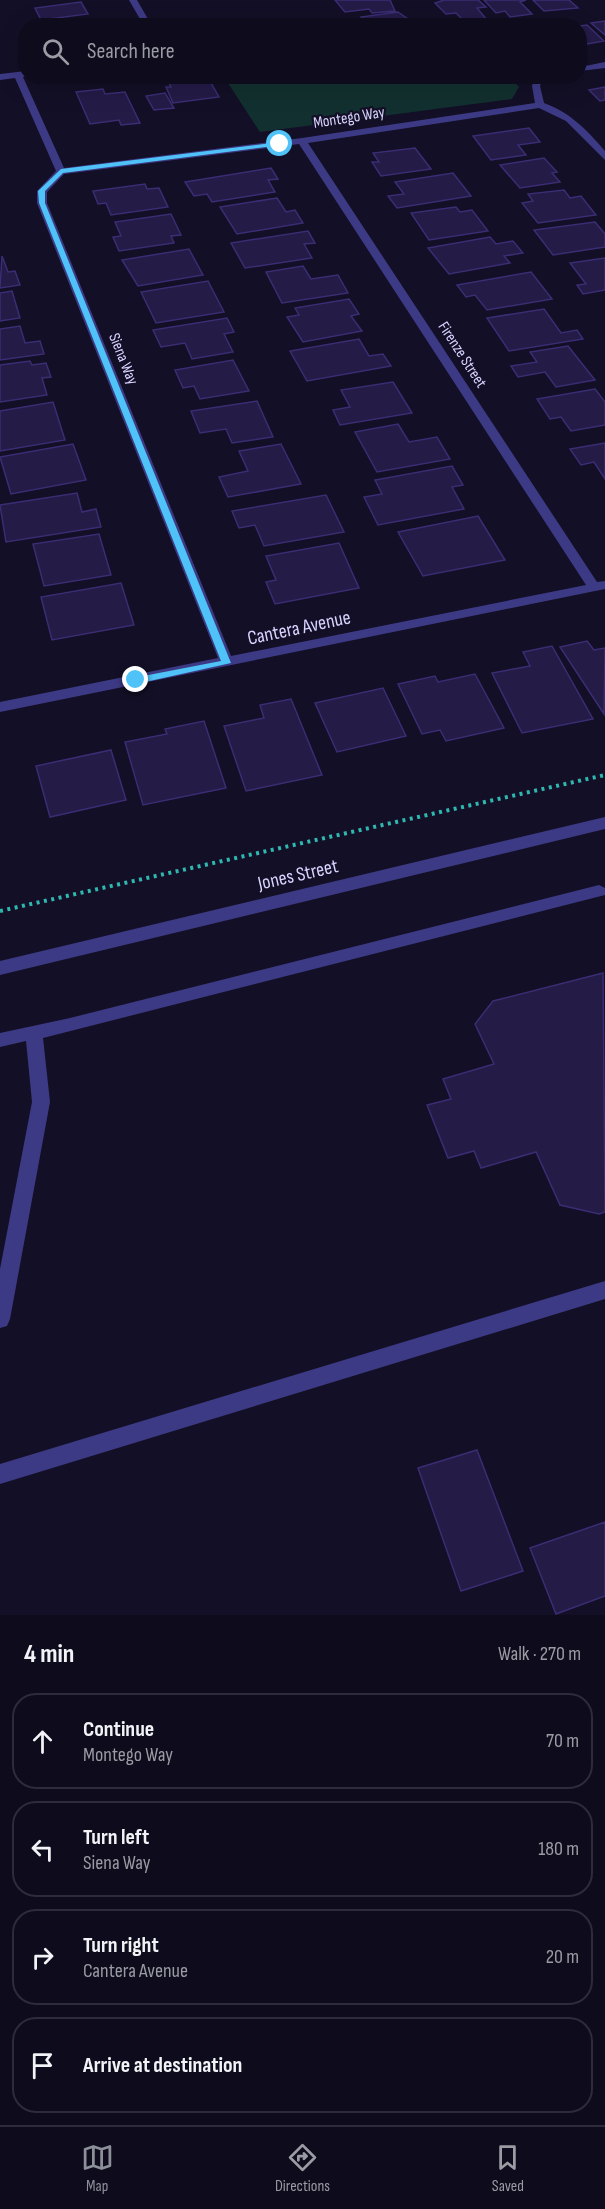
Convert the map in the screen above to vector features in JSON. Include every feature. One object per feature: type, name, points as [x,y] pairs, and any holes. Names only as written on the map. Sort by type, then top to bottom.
[{"type":"street","points":[[134,0],[144,18]]},
{"type":"street","points":[[587,68],[605,65]]},
{"type":"street","points":[[0,77],[18,75]]},
{"type":"street","points":[[26,84],[61,171]]},
{"type":"street","points":[[537,84],[540,105],[560,111],[575,121],[605,157]]},
{"type":"street","name":"Montego Way","points":[[61,171],[302,141],[540,105]]},
{"type":"street","name":"Firenze Street","points":[[302,141],[600,586]]},
{"type":"street","name":"Siena Way","points":[[61,171],[42,191],[42,203],[226,663]]},
{"type":"street","name":"Cantera Avenue","points":[[0,707],[600,586]]},
{"type":"street","name":"Jones Street","points":[[0,968],[605,823]]},
{"type":"street","points":[[0,1040],[34,1034],[599,891]]},
{"type":"street","points":[[0,1319],[42,1102],[34,1034]]},
{"type":"street","points":[[0,1474],[605,1290]]},
{"type":"path","points":[[0,911],[605,775]]},
{"type":"green space","points":[[229,84],[516,84],[519,87],[512,99],[260,132]]},
{"type":"building","points":[[335,0],[390,0],[395,11],[372,13],[369,9],[345,12]]},
{"type":"building","points":[[444,0],[478,0],[486,7],[477,8],[485,18],[461,18],[456,13],[446,14],[435,3]]},
{"type":"building","points":[[484,0],[526,0],[520,2],[532,14],[510,17],[505,11],[496,13]]},
{"type":"building","points":[[533,0],[569,0],[578,8],[544,11]]},
{"type":"building","points":[[81,2],[88,14],[40,18],[35,8]]},
{"type":"building","points":[[398,12],[407,18],[362,18]]},
{"type":"building","points":[[605,21],[605,35],[591,23]]},
{"type":"building","points":[[587,25],[604,41],[587,44]]},
{"type":"building","points":[[169,84],[212,84],[219,97],[173,103],[166,87],[171,87]]},
{"type":"building","points":[[605,87],[605,100],[600,101],[589,90]]},
{"type":"building","points":[[103,89],[105,94],[125,92],[140,123],[121,125],[119,120],[90,124],[76,92]]},
{"type":"building","points":[[165,93],[174,108],[154,110],[146,96]]},
{"type":"building","points":[[529,128],[540,142],[518,145],[526,155],[491,160],[473,136]]},
{"type":"building","points":[[415,148],[431,169],[381,176],[372,162],[379,162],[373,153]]},
{"type":"building","points":[[544,158],[557,172],[552,173],[560,182],[520,188],[500,165]]},
{"type":"building","points":[[271,168],[278,179],[268,180],[275,192],[212,202],[207,194],[194,196],[185,182]]},
{"type":"building","points":[[453,173],[471,196],[397,208],[388,196],[404,194],[395,182]]},
{"type":"building","points":[[145,184],[147,189],[159,188],[168,207],[111,215],[106,203],[98,204],[93,191]]},
{"type":"building","points":[[564,190],[570,198],[581,196],[596,215],[538,223],[522,203],[533,201],[528,194]]},
{"type":"building","points":[[277,198],[286,212],[295,210],[303,223],[237,234],[220,207]]},
{"type":"building","points":[[456,207],[460,212],[472,210],[488,231],[429,240],[411,213]]},
{"type":"building","points":[[171,214],[181,235],[171,236],[174,243],[119,251],[113,237],[121,236],[115,222]]},
{"type":"building","points":[[595,222],[605,234],[605,247],[553,255],[534,230]]},
{"type":"building","points":[[308,231],[315,243],[304,244],[312,258],[245,268],[231,243]]},
{"type":"building","points":[[490,237],[496,244],[513,241],[523,253],[504,256],[510,263],[449,274],[428,248]]},
{"type":"building","points":[[189,249],[203,275],[138,286],[122,260]]},
{"type":"building","points":[[2,256],[8,272],[15,271],[20,285],[0,288]]},
{"type":"building","points":[[605,258],[605,290],[583,294],[577,285],[586,284],[570,263]]},
{"type":"building","points":[[303,266],[311,279],[338,275],[348,293],[282,303],[266,272]]},
{"type":"building","points":[[531,272],[552,299],[487,310],[475,295],[466,297],[457,285]]},
{"type":"building","points":[[208,281],[224,312],[156,323],[141,292]]},
{"type":"building","points":[[12,291],[20,318],[0,321],[0,293]]},
{"type":"building","points":[[349,299],[359,314],[351,316],[362,331],[303,342],[287,317],[299,315],[295,308]]},
{"type":"building","points":[[544,309],[561,333],[577,330],[583,339],[509,351],[487,318]]},
{"type":"building","points":[[227,318],[234,332],[224,334],[233,352],[192,359],[185,343],[161,347],[153,330]]},
{"type":"building","points":[[20,326],[25,343],[40,341],[44,354],[0,360],[0,329]]},
{"type":"building","points":[[359,339],[369,356],[383,354],[391,366],[307,381],[290,351]]},
{"type":"building","points":[[568,346],[595,380],[556,387],[545,372],[518,377],[511,366],[537,362],[530,352]]},
{"type":"building","points":[[233,360],[249,391],[200,399],[194,386],[183,388],[175,370]]},
{"type":"building","points":[[30,361],[32,365],[46,363],[51,377],[42,378],[47,395],[0,402],[0,365]]},
{"type":"building","points":[[393,382],[412,413],[340,425],[333,410],[350,407],[341,390]]},
{"type":"building","points":[[595,389],[605,402],[605,425],[571,431],[561,417],[550,419],[537,399]]},
{"type":"building","points":[[257,401],[273,437],[232,443],[226,429],[200,433],[191,411]]},
{"type":"building","points":[[53,402],[65,440],[0,451],[0,411]]},
{"type":"building","points":[[398,424],[409,442],[437,437],[450,459],[377,472],[355,432]]},
{"type":"building","points":[[605,443],[605,479],[594,462],[581,465],[570,449]]},
{"type":"building","points":[[73,444],[86,480],[11,494],[0,457]]},
{"type":"building","points":[[281,444],[301,484],[228,497],[219,477],[248,471],[239,451]]},
{"type":"building","points":[[452,466],[463,485],[452,487],[464,509],[378,525],[364,497],[382,494],[375,480]]},
{"type":"building","points":[[77,493],[82,512],[96,509],[101,527],[6,542],[0,505]]},
{"type":"building","points":[[326,495],[344,532],[264,546],[255,525],[239,528],[232,511]]},
{"type":"building","points":[[478,516],[505,560],[423,576],[398,532]]},
{"type":"building","points":[[99,534],[111,575],[44,586],[33,544]]},
{"type":"building","points":[[339,543],[359,588],[275,604],[266,582],[276,580],[266,556]]},
{"type":"building","points":[[121,583],[134,625],[52,640],[41,597]]},
{"type":"building","points":[[587,641],[594,650],[605,648],[604,714],[560,647]]},
{"type":"building","points":[[552,646],[593,719],[522,733],[492,673],[530,666],[523,652]]},
{"type":"building","points":[[475,674],[504,728],[446,741],[440,730],[422,734],[398,684],[435,676],[438,682]]},
{"type":"building","points":[[383,688],[406,736],[337,752],[315,703]]},
{"type":"building","points":[[291,699],[322,775],[246,791],[224,726],[264,718],[260,705]]},
{"type":"building","points":[[204,721],[226,788],[143,805],[125,742],[167,734],[165,729]]},
{"type":"building","points":[[111,750],[126,800],[50,817],[36,766]]},
{"type":"building","points":[[603,973],[605,1212],[599,1214],[560,1205],[536,1152],[481,1168],[474,1151],[448,1158],[427,1105],[451,1099],[443,1079],[494,1064],[475,1024],[493,1001]]},
{"type":"building","points":[[477,1450],[523,1571],[461,1591],[418,1468]]},
{"type":"building","points":[[605,1522],[605,1596],[556,1614],[530,1548]]},
{"type":"route","points":[[136,680],[226,663],[42,203],[42,191],[61,171],[280,144]]}]
